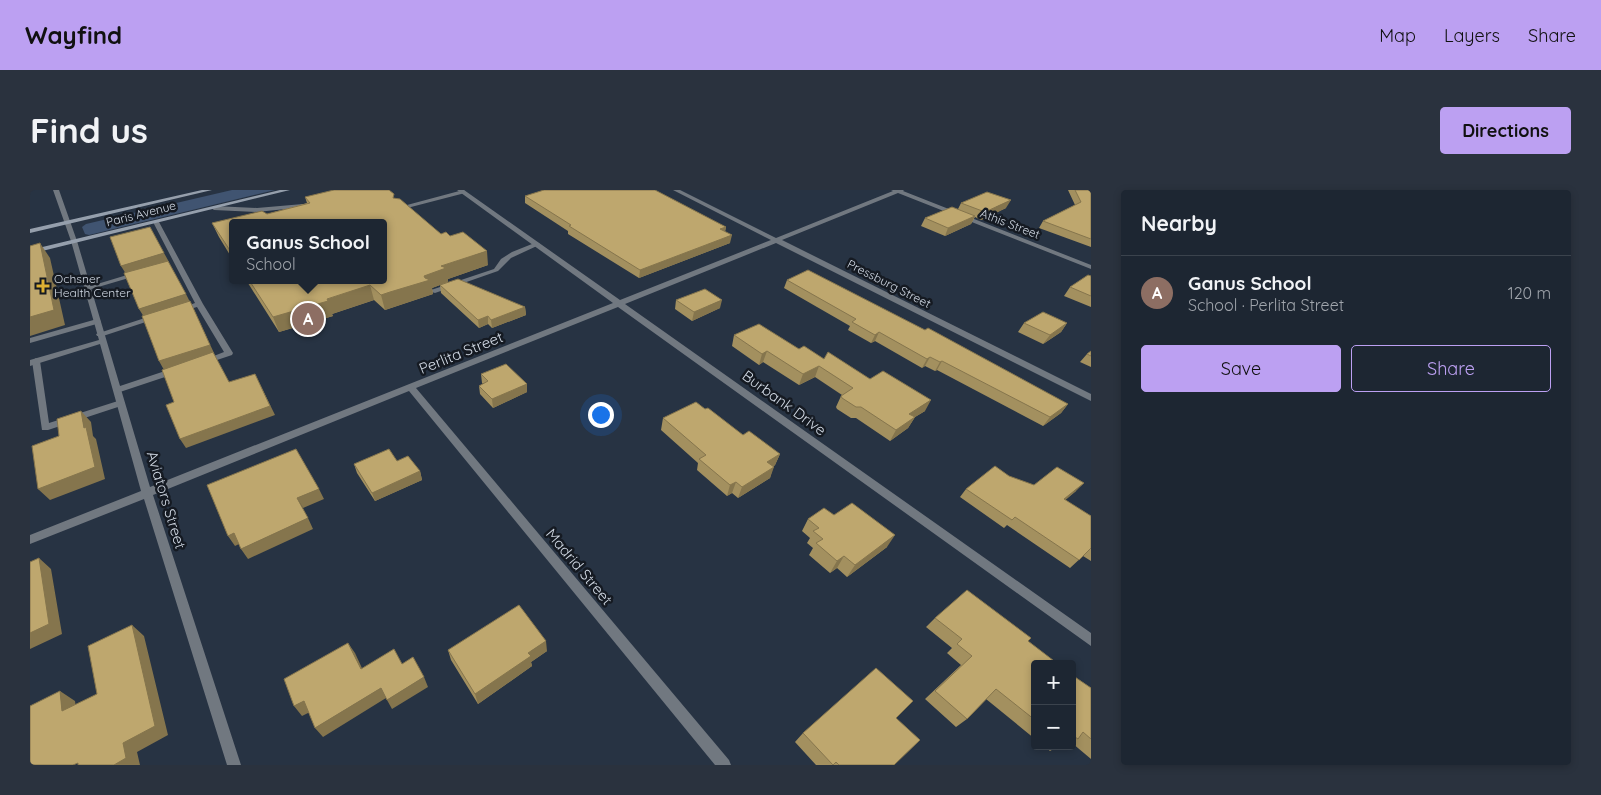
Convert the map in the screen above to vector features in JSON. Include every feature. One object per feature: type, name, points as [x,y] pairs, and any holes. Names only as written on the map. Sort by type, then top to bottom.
[{"type":"street","name":"Aviators Street","points":[[56,190],[74,241],[147,493],[234,765]]},
{"type":"street","name":"Paris Avenue","points":[[30,231],[209,190]]},
{"type":"street","name":"Paris Avenue","points":[[30,252],[287,190]]},
{"type":"street","name":"Pressburg Street","points":[[676,190],[1091,398]]},
{"type":"street","points":[[398,209],[462,191]]},
{"type":"street","name":"Burbank Drive","points":[[462,191],[1091,640]]},
{"type":"street","name":"Perlita Street","points":[[30,540],[897,191]]},
{"type":"street","name":"Athis Street","points":[[897,191],[1091,267]]},
{"type":"street","points":[[214,208],[257,210],[308,205]]},
{"type":"street","points":[[156,222],[229,353],[201,362]]},
{"type":"street","points":[[432,291],[496,270],[500,264],[520,250],[537,244]]},
{"type":"street","points":[[169,265],[178,263]]},
{"type":"street","points":[[88,288],[142,273]]},
{"type":"street","points":[[172,312],[200,304]]},
{"type":"street","points":[[121,403],[45,428],[33,362],[163,315]]},
{"type":"street","points":[[30,341],[97,321]]},
{"type":"street","points":[[117,390],[182,368]]},
{"type":"street","name":"Madrid Street","points":[[411,388],[724,765]]},
{"type":"shaded area","points":[[232,190],[275,190],[89,235],[85,234],[82,227],[86,224]]},
{"type":"building","points":[[334,190],[389,190],[394,194],[393,198],[400,199],[441,234],[446,232],[450,236],[463,232],[487,251],[441,266],[446,268],[424,276],[430,280],[381,295],[370,285],[327,299],[328,301],[273,317],[252,284],[387,284],[387,219],[229,219],[229,249],[212,223],[262,211],[267,214],[310,203],[305,197]]},
{"type":"building","points":[[544,190],[655,190],[726,227],[720,229],[732,235],[640,270],[525,196]]},
{"type":"building","points":[[1075,190],[1091,190],[1091,239],[1043,221],[1081,202]]},
{"type":"building","points":[[987,192],[1011,200],[985,212],[961,203]]},
{"type":"building","points":[[952,207],[975,216],[948,228],[925,218]]},
{"type":"building","points":[[150,227],[164,253],[121,266],[110,237]]},
{"type":"building","points":[[40,243],[54,310],[30,317],[30,246]]},
{"type":"building","points":[[168,261],[186,294],[139,309],[124,273]]},
{"type":"building","points":[[808,270],[925,330],[928,328],[1068,404],[1050,417],[942,361],[940,362],[930,357],[927,359],[879,332],[875,335],[852,322],[856,319],[787,280]]},
{"type":"building","points":[[1088,275],[1091,276],[1091,296],[1070,287]]},
{"type":"building","points":[[458,279],[525,307],[491,320],[488,316],[478,320],[440,285]]},
{"type":"building","points":[[705,289],[722,300],[694,312],[676,300]]},
{"type":"building","points":[[190,301],[210,345],[159,361],[142,316]]},
{"type":"building","points":[[1043,312],[1067,323],[1050,335],[1024,323]]},
{"type":"building","points":[[759,324],[799,349],[804,346],[824,359],[828,352],[870,379],[883,371],[931,400],[909,414],[915,417],[896,430],[861,407],[856,407],[842,398],[841,396],[853,388],[819,366],[803,374],[767,351],[762,354],[734,335]]},
{"type":"building","points":[[213,352],[229,382],[255,374],[270,406],[180,439],[166,405],[174,402],[162,370]]},
{"type":"building","points":[[506,364],[527,384],[492,399],[479,386],[488,381],[481,374]]},
{"type":"building","points":[[696,402],[705,409],[708,408],[743,435],[749,431],[780,454],[767,462],[774,467],[742,487],[736,482],[730,485],[699,459],[706,455],[663,418]]},
{"type":"building","points":[[81,411],[95,467],[38,489],[32,446],[59,436],[57,419]]},
{"type":"building","points":[[296,449],[319,489],[297,498],[308,518],[241,549],[234,533],[228,536],[207,485]]},
{"type":"building","points":[[389,449],[397,461],[408,456],[420,471],[372,493],[354,464]]},
{"type":"building","points":[[995,466],[1009,476],[1034,485],[1057,467],[1084,483],[1064,499],[1091,516],[1091,548],[1079,560],[1015,517],[1012,520],[966,489]]},
{"type":"building","points":[[852,503],[895,535],[855,565],[844,556],[837,561],[816,543],[823,539],[813,531],[819,528],[808,519],[824,508],[834,515]]},
{"type":"building","points":[[39,558],[49,624],[30,633],[30,562]]},
{"type":"building","points":[[967,590],[1031,638],[1028,641],[1053,660],[1031,660],[1031,717],[996,689],[967,719],[935,691],[972,656],[957,644],[962,639],[935,618]]},
{"type":"building","points":[[519,605],[546,641],[528,653],[531,656],[475,694],[448,650]]},
{"type":"building","points":[[132,625],[155,726],[123,743],[126,758],[114,765],[78,765],[78,763],[73,765],[30,765],[30,706],[60,691],[62,711],[97,694],[88,646]]},
{"type":"building","points":[[348,643],[361,669],[394,649],[402,664],[413,657],[424,677],[387,700],[381,688],[315,728],[304,701],[294,706],[284,679]]},
{"type":"building","points":[[876,668],[913,701],[896,718],[920,740],[894,765],[839,765],[836,762],[833,765],[803,733]]},
{"type":"building","points":[[1076,678],[1091,688],[1091,739],[1083,732],[1078,739],[1076,738]]},
{"type":"place","name":"Ochsner Health Center","points":[[43,286]]},
{"type":"place","name":"Ganus School","points":[[308,319]]}]
